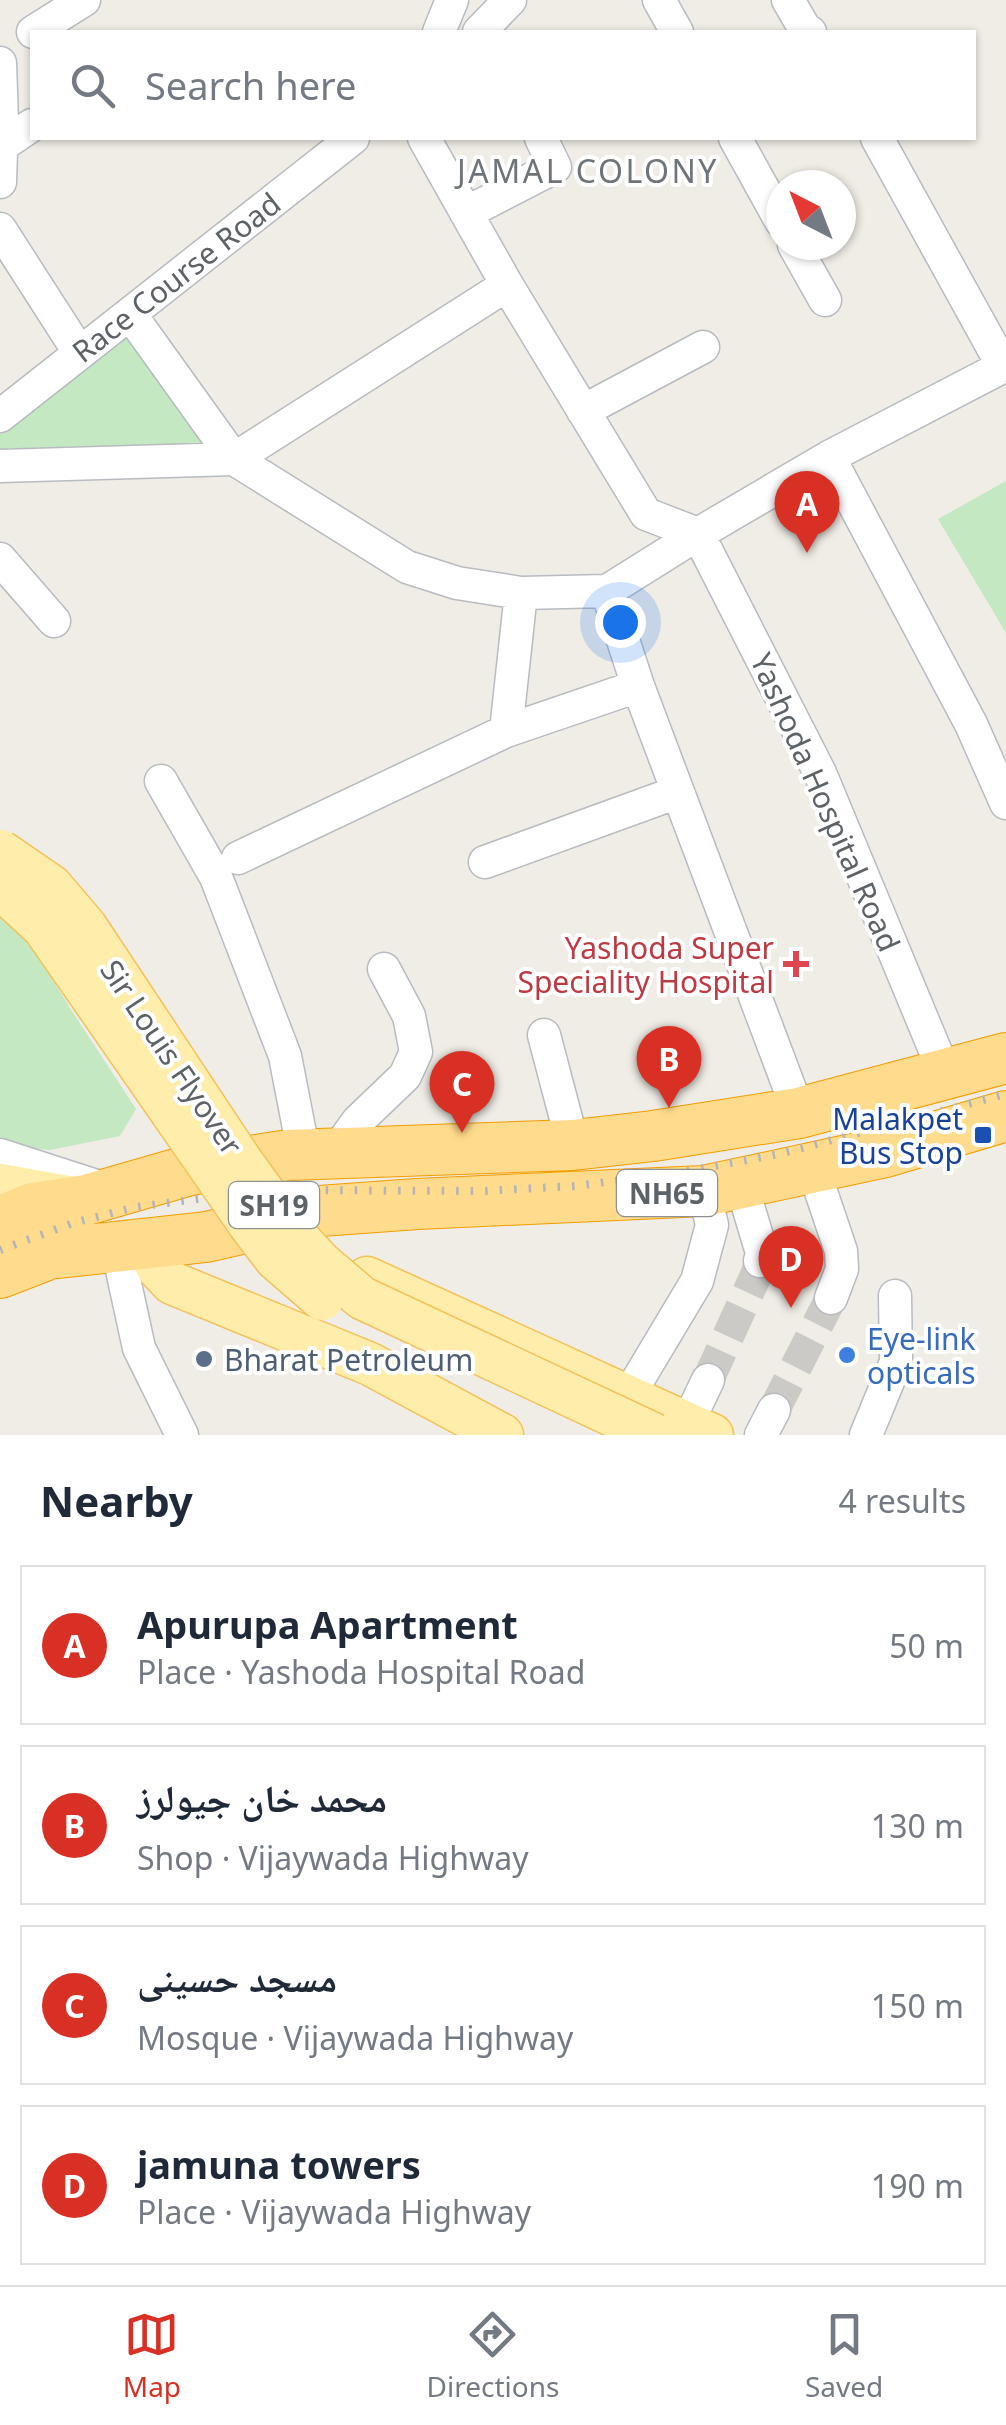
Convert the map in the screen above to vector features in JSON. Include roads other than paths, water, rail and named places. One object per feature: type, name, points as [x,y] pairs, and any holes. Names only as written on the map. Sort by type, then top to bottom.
[{"type":"highway","name":"NH65","points":[[0,1221],[34,1208],[136,1186],[319,1154],[574,1145],[799,1113],[1006,1058]]},
{"type":"highway","name":"NH65","points":[[0,1273],[49,1254],[158,1247],[320,1212],[723,1187],[885,1152],[974,1143],[1006,1116]]},
{"type":"highway","points":[[136,1186],[158,1247]]},
{"type":"main road","name":"Sir Louis Flyover","points":[[0,850],[51,886],[86,926],[242,1161],[321,1264],[362,1298],[684,1431]]},
{"type":"main road","name":"Sir Louis Flyover","points":[[0,887],[44,928],[276,1259],[339,1313],[380,1340],[584,1435]]},
{"type":"main road","points":[[0,1185],[136,1186]]},
{"type":"main road","name":"SH19","points":[[320,1212],[314,1230],[322,1246],[360,1275],[627,1398],[684,1431]]},
{"type":"main road","points":[[158,1247],[172,1283],[381,1370],[502,1435]]},
{"type":"main road","points":[[381,1370],[425,1304]]},
{"type":"street","points":[[38,30],[84,0]]},
{"type":"street","points":[[420,0],[445,18]]},
{"type":"street","points":[[486,30],[510,0]]},
{"type":"street","points":[[659,0],[676,30]]},
{"type":"street","points":[[788,0],[806,30]]},
{"type":"street","points":[[0,54],[30,35]]},
{"type":"street","points":[[0,63],[0,182]]},
{"type":"street","points":[[1,146],[30,126]]},
{"type":"street","name":"Race Course Road","points":[[0,416],[350,140]]},
{"type":"street","points":[[425,140],[507,285],[646,514],[698,534]]},
{"type":"street","points":[[466,212],[555,166],[542,140]]},
{"type":"street","points":[[736,140],[766,194]]},
{"type":"street","points":[[130,314],[234,458],[407,567],[456,583],[521,593],[607,590],[829,457],[1004,366],[878,140]]},
{"type":"street","points":[[0,229],[79,352]]},
{"type":"street","points":[[802,260],[825,300]]},
{"type":"street","points":[[0,466],[234,458],[507,285]]},
{"type":"street","points":[[584,411],[703,347]]},
{"type":"street","points":[[829,457],[972,724],[1006,803]]},
{"type":"street","name":"Yashoda Hospital Road","points":[[698,534],[820,773],[944,1074]]},
{"type":"street","points":[[0,558],[54,621]]},
{"type":"street","points":[[607,590],[638,686],[799,1113]]},
{"type":"street","points":[[506,731],[521,593]]},
{"type":"street","points":[[238,858],[506,731],[638,686]]},
{"type":"street","points":[[161,781],[216,877],[319,1154],[405,1076],[416,1052],[409,1016],[384,969]]},
{"type":"street","points":[[485,862],[678,792]]},
{"type":"street","points":[[544,1035],[574,1145]]},
{"type":"street","points":[[0,1155],[136,1186]]},
{"type":"street","points":[[813,1168],[842,1251],[842,1269],[831,1298]]},
{"type":"street","points":[[723,1187],[762,1252],[760,1262]]},
{"type":"street","points":[[627,1398],[697,1281],[723,1187]]},
{"type":"street","points":[[158,1247],[140,1348],[182,1435]]},
{"type":"street","points":[[866,1435],[896,1362],[895,1296]]},
{"type":"street","points":[[684,1431],[708,1380]]},
{"type":"tunnel","points":[[708,1380],[760,1261]]},
{"type":"tunnel","points":[[774,1410],[831,1298]]},
{"type":"railway","points":[[0,1250],[73,1223],[136,1207],[228,1195],[286,1190],[483,1191],[575,1186],[682,1172],[779,1154],[1006,1094]]},
{"type":"place","name":"Apurupa Apartment","points":[[807,553]]},
{"type":"place","name":"Yashoda Super Speciality Hospital","points":[[796,964]]},
{"type":"place","name":"محمد خان جیولرز","points":[[669,1108]]},
{"type":"place","name":"مسجد حسینی","points":[[462,1133]]},
{"type":"place","name":"Malakpet Bus Stop","points":[[983,1135]]},
{"type":"place","name":"jamuna towers","points":[[791,1308]]},
{"type":"place","name":"Eye-link opticals","points":[[847,1355]]},
{"type":"place","name":"Bharat Petroleum","points":[[204,1359]]},
{"type":"district","name":"JAMAL COLONY","points":[[588,170]]}]
